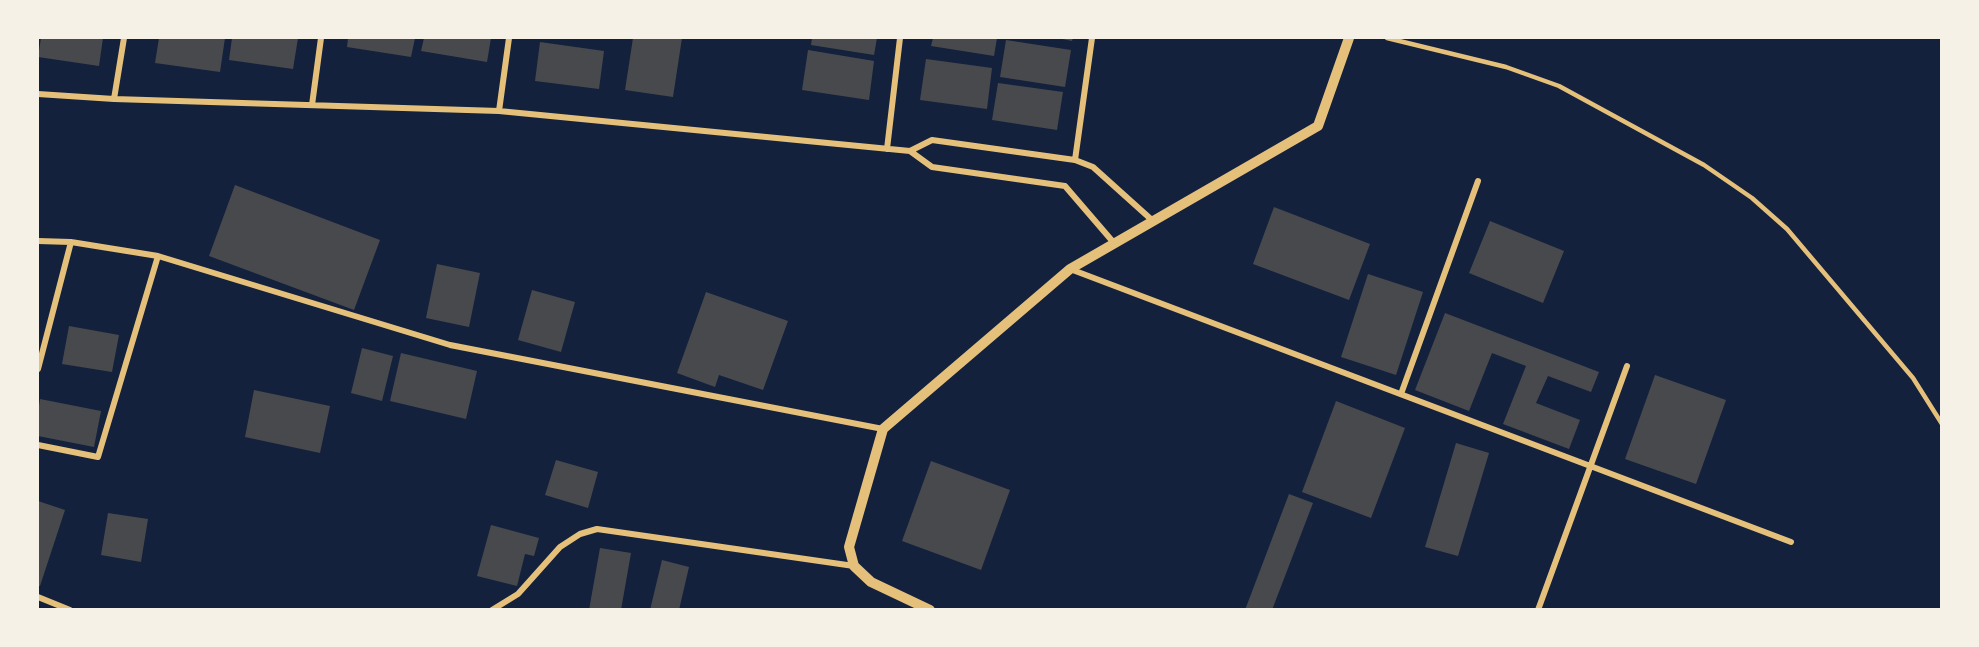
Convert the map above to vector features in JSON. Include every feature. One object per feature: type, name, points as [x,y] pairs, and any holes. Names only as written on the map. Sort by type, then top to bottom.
[{"type":"street","points":[[114,99],[124,38]]},
{"type":"street","points":[[312,105],[321,38]]},
{"type":"street","points":[[499,111],[509,38]]},
{"type":"street","points":[[887,149],[900,38]]},
{"type":"street","points":[[1075,160],[1092,38]]},
{"type":"street","points":[[930,609],[871,582],[854,566],[849,547],[883,429],[1070,269],[1318,126],[1348,38]]},
{"type":"street","points":[[38,94],[114,99],[499,111],[910,151],[932,167],[1065,186],[1114,243]]},
{"type":"street","points":[[910,151],[932,140],[1075,160],[1093,167],[1153,221]]},
{"type":"street","points":[[1401,394],[1478,181]]},
{"type":"street","points":[[38,241],[71,242],[158,256],[450,345],[883,429]]},
{"type":"street","points":[[38,369],[71,242]]},
{"type":"street","points":[[38,445],[98,457],[158,256]]},
{"type":"street","points":[[1070,269],[1791,542]]},
{"type":"street","points":[[1538,609],[1627,366]]},
{"type":"street","points":[[492,609],[519,594],[560,548],[580,534],[597,529],[854,566]]},
{"type":"street","points":[[38,597],[70,609]]},
{"type":"lane","points":[[1387,38],[1506,67],[1559,86],[1704,165],[1752,198],[1787,229],[1913,378],[1941,424]]},
{"type":"building","points":[[41,38],[103,38],[99,66],[38,57]]},
{"type":"building","points":[[159,38],[225,38],[220,72],[155,63]]},
{"type":"building","points":[[232,38],[298,38],[293,69],[229,60]]},
{"type":"building","points":[[348,38],[415,38],[411,57],[347,47]]},
{"type":"building","points":[[424,38],[491,38],[487,62],[421,51]]},
{"type":"building","points":[[633,38],[682,38],[673,97],[625,90]]},
{"type":"building","points":[[812,38],[877,38],[874,55],[811,45]]},
{"type":"building","points":[[933,38],[997,38],[994,56],[931,46]]},
{"type":"building","points":[[1006,40],[1071,50],[1065,87],[1000,77]]},
{"type":"building","points":[[540,42],[604,51],[599,89],[535,81]]},
{"type":"building","points":[[808,50],[874,61],[869,100],[802,90]]},
{"type":"building","points":[[926,59],[992,68],[987,109],[920,100]]},
{"type":"building","points":[[998,83],[1063,92],[1057,130],[992,120]]},
{"type":"building","points":[[235,185],[380,240],[354,310],[209,256]]},
{"type":"building","points":[[1274,207],[1370,244],[1349,300],[1253,264]]},
{"type":"building","points":[[1490,221],[1564,251],[1543,303],[1469,273]]},
{"type":"building","points":[[437,264],[480,273],[469,327],[426,318]]},
{"type":"building","points":[[1368,274],[1423,292],[1396,375],[1341,357]]},
{"type":"building","points":[[532,290],[575,302],[561,352],[518,340]]},
{"type":"building","points":[[706,292],[788,321],[763,390],[719,375],[715,387],[677,373]]},
{"type":"building","points":[[1445,313],[1599,372],[1591,392],[1548,376],[1536,403],[1580,420],[1569,449],[1503,424],[1526,366],[1492,353],[1469,411],[1415,390]]},
{"type":"building","points":[[69,326],[119,335],[112,372],[62,364]]},
{"type":"building","points":[[362,348],[393,356],[382,401],[351,393]]},
{"type":"building","points":[[401,353],[477,371],[466,419],[390,401]]},
{"type":"building","points":[[1655,375],[1726,400],[1696,484],[1625,459]]},
{"type":"building","points":[[254,390],[330,406],[320,453],[245,437]]},
{"type":"building","points":[[40,399],[101,411],[94,447],[38,436]]},
{"type":"building","points":[[1336,401],[1405,428],[1371,518],[1302,492]]},
{"type":"building","points":[[1456,443],[1489,453],[1458,556],[1425,547]]},
{"type":"building","points":[[556,460],[598,472],[588,508],[545,495]]},
{"type":"building","points":[[931,461],[1010,490],[981,570],[902,541]]},
{"type":"building","points":[[1289,494],[1313,503],[1272,610],[1245,610]]},
{"type":"building","points":[[38,501],[65,510],[40,586],[38,586]]},
{"type":"building","points":[[108,513],[148,519],[141,562],[101,555]]},
{"type":"building","points":[[491,525],[539,538],[534,556],[525,554],[517,586],[477,576]]},
{"type":"building","points":[[600,548],[631,553],[621,610],[589,610]]},
{"type":"building","points":[[662,560],[689,567],[679,610],[650,610]]}]
